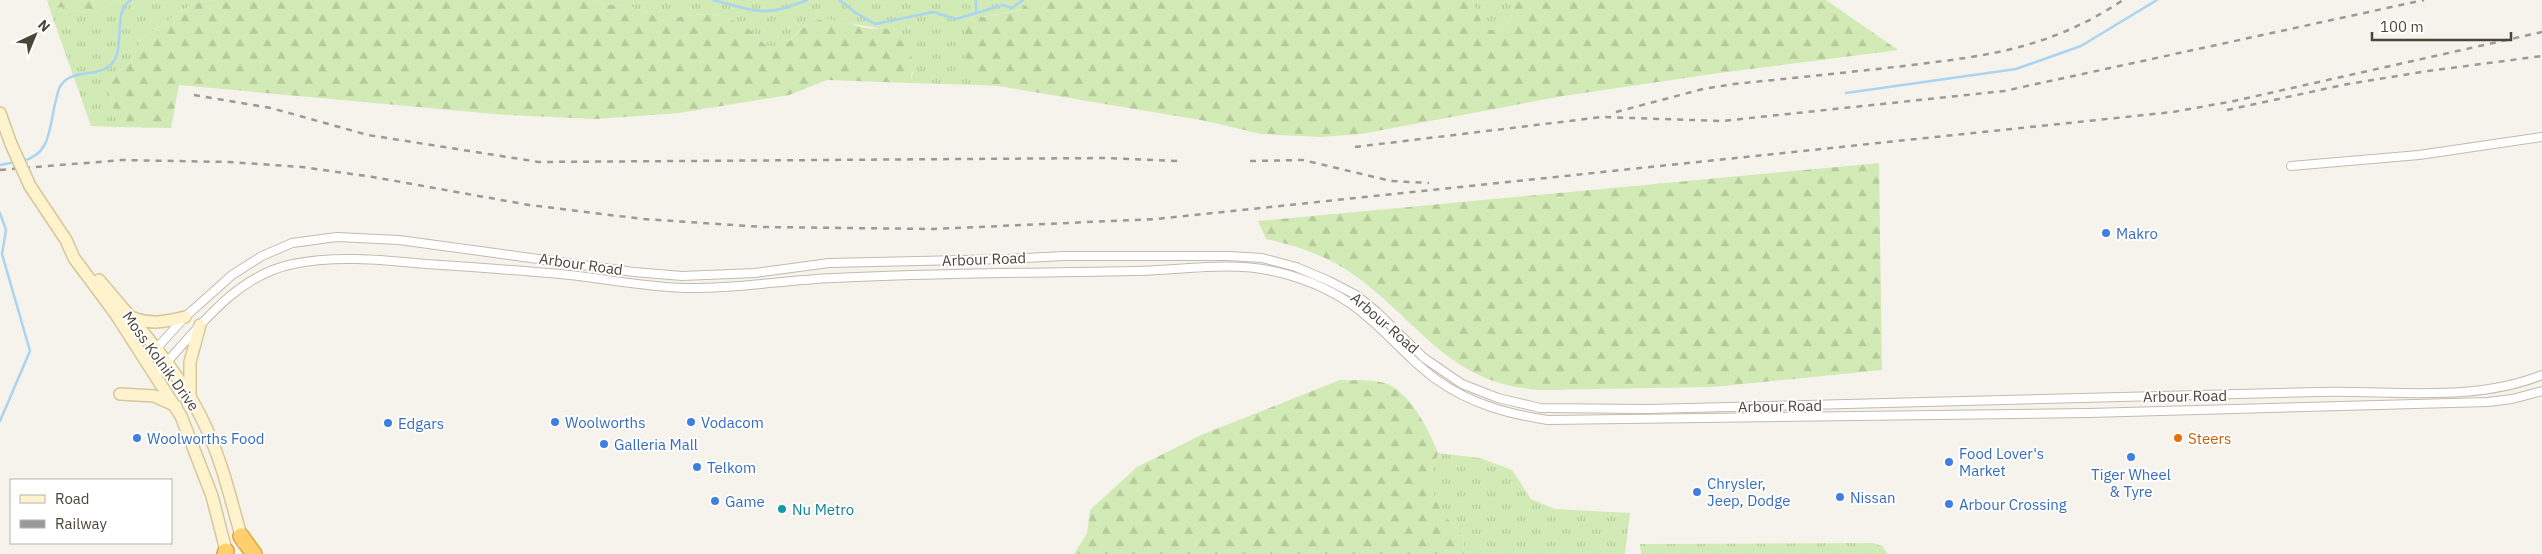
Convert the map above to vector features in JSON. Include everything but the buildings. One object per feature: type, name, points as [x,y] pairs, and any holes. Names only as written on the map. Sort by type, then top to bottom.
[{"type":"highway","points":[[241,536],[254,554]]},
{"type":"main road","name":"Moss Kolnik Drive","points":[[0,113],[11,144],[30,186],[66,240],[74,258],[156,374],[176,406],[201,464],[226,553]]},
{"type":"main road","name":"Moss Kolnik Drive","points":[[66,240],[73,246],[166,364],[200,414],[220,462],[246,554]]},
{"type":"main road","points":[[129,316],[150,323],[185,317]]},
{"type":"main road","points":[[190,400],[190,362],[200,325]]},
{"type":"main road","points":[[120,394],[154,396],[176,406]]},
{"type":"street","points":[[2291,166],[2419,155],[2542,137]]},
{"type":"street","name":"Arbour Road","points":[[146,360],[185,317],[232,275],[262,256],[292,243],[337,237],[399,240],[634,272],[682,276],[755,273],[829,263],[1006,260],[1064,256],[1262,258],[1296,267],[1356,295],[1424,358],[1462,384],[1498,398],[1540,408],[1658,408],[2319,392],[2454,391],[2508,386],[2542,375]]},
{"type":"street","name":"Arbour Road","points":[[156,374],[200,325],[245,285],[282,267],[313,261],[366,259],[560,274],[633,283],[713,288],[829,278],[899,275],[1135,271],[1209,267],[1243,267],[1270,270],[1324,288],[1351,303],[1414,362],[1459,394],[1488,407],[1516,415],[1548,420],[2320,407],[2488,402],[2512,399],[2542,391]]},
{"type":"street","points":[[633,283],[634,272]]},
{"type":"green space","points":[[47,0],[117,0],[102,9],[87,12],[66,8],[50,10]]},
{"type":"green space","points":[[117,0],[214,0],[194,3],[141,39],[133,58],[113,79],[110,98],[119,127],[91,126],[50,10],[66,8],[92,12],[102,9]]},
{"type":"green space","points":[[214,0],[595,0],[606,4],[636,8],[664,21],[698,15],[720,16],[741,24],[763,43],[772,47],[778,47],[788,42],[810,23],[817,20],[831,19],[868,29],[888,29],[896,33],[907,44],[912,59],[912,67],[909,83],[827,80],[789,95],[679,113],[596,119],[506,115],[179,85],[171,128],[119,127],[110,98],[110,85],[113,79],[133,58],[141,39],[194,3]]},
{"type":"green space","points":[[595,0],[1031,0],[1020,10],[982,17],[964,47],[968,63],[979,85],[909,83],[913,73],[888,29],[837,22],[817,22],[804,27],[783,45],[772,47],[740,24],[720,16],[698,15],[664,21],[636,8],[606,4]]},
{"type":"green space","points":[[1031,0],[1472,0],[1485,30],[1499,30],[1511,19],[1514,0],[1826,0],[1898,50],[1712,74],[1563,96],[1361,134],[1320,137],[1261,134],[1206,121],[998,86],[979,85],[974,78],[965,54],[964,37],[968,20],[1020,10]]},
{"type":"green space","points":[[1472,0],[1514,0],[1511,19],[1499,30],[1485,30]]},
{"type":"green space","points":[[1879,163],[1882,370],[1712,387],[1539,390],[1508,385],[1482,376],[1459,364],[1439,349],[1380,295],[1347,270],[1314,253],[1266,239],[1258,221]]},
{"type":"green space","points":[[1340,380],[1384,383],[1393,387],[1410,402],[1424,423],[1438,453],[1431,474],[1431,488],[1441,511],[1463,536],[1464,554],[1074,554],[1087,533],[1090,510],[1137,467],[1201,435]]},
{"type":"green space","points":[[1438,453],[1480,458],[1512,470],[1531,499],[1555,509],[1630,513],[1625,554],[1464,554],[1463,536],[1441,511],[1431,488],[1431,474]]},
{"type":"green space","points":[[1873,543],[1882,546],[1888,554],[1641,554],[1640,544]]},
{"type":"waterway","points":[[22,161],[32,158],[44,146],[48,138],[61,85],[67,79],[74,76],[105,69],[116,57],[122,11],[131,0]]},
{"type":"waterway","points":[[713,0],[760,11],[780,9],[807,0]]},
{"type":"waterway","points":[[839,0],[875,24],[933,12],[956,19],[1003,5],[1012,8],[1023,0]]},
{"type":"waterway","points":[[976,0],[976,13]]},
{"type":"waterway","points":[[1846,93],[2016,69],[2081,46],[2157,0]]},
{"type":"waterway","points":[[0,165],[16,162]]},
{"type":"waterway","points":[[0,213],[6,230],[2,254],[30,351],[0,421]]},
{"type":"railway","points":[[1616,112],[1703,89],[1734,84],[1912,65],[1996,52],[2047,39],[2072,29],[2123,0]]},
{"type":"railway","points":[[1355,147],[1602,117],[1722,121],[2004,91],[2424,0]]},
{"type":"railway","points":[[0,170],[122,160],[229,162],[302,167],[373,177],[529,205],[643,219],[763,227],[933,229],[1156,219],[2173,112],[2234,101],[2542,32]]},
{"type":"railway","points":[[2227,110],[2348,84],[2542,56]]},
{"type":"railway","points":[[194,95],[271,108],[368,135],[539,162],[1107,158],[1180,161]]},
{"type":"railway","points":[[1250,161],[1303,160],[1391,181],[1429,183]]},
{"type":"place","name":"Makro","points":[[2106,233]]},
{"type":"place","name":"Woolworths","points":[[555,422]]},
{"type":"place","name":"Vodacom","points":[[691,422]]},
{"type":"place","name":"Edgars","points":[[388,423]]},
{"type":"place","name":"Woolworths Food","points":[[137,438]]},
{"type":"place","name":"Steers","points":[[2178,438]]},
{"type":"place","name":"Galleria Mall","points":[[604,444]]},
{"type":"place","name":"Tiger Wheel & Tyre","points":[[2131,457]]},
{"type":"place","name":"Food Lover's Market","points":[[1949,462]]},
{"type":"place","name":"Telkom","points":[[697,467]]},
{"type":"place","name":"Chrysler, Jeep, Dodge","points":[[1697,492]]},
{"type":"place","name":"Nissan","points":[[1840,497]]},
{"type":"place","name":"Game","points":[[715,501]]},
{"type":"place","name":"Arbour Crossing","points":[[1949,504]]},
{"type":"place","name":"Nu Metro","points":[[782,509]]}]
